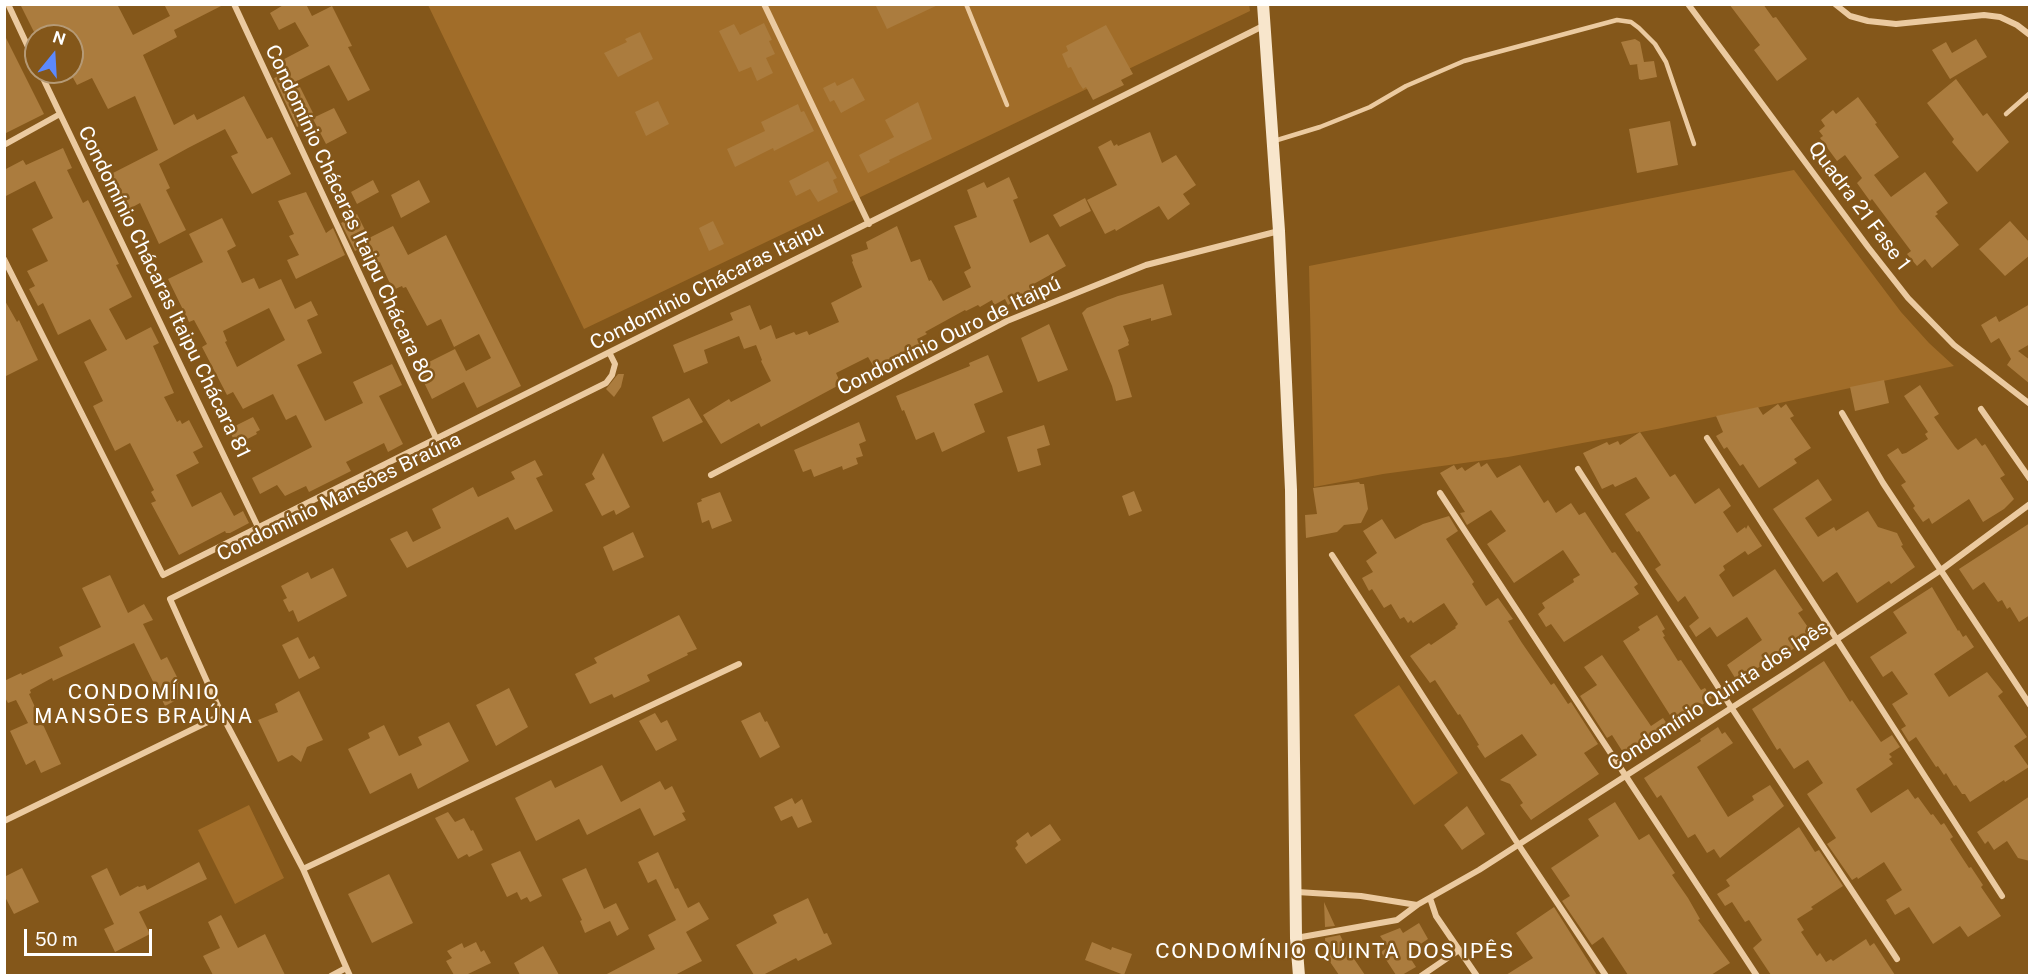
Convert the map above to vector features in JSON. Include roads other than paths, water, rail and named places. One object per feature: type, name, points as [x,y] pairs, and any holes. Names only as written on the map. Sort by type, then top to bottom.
[{"type":"street","points":[[8,4],[24,38]]},
{"type":"street","name":"Condomínio Chácaras Itaipu Chácara 80","points":[[234,4],[435,438]]},
{"type":"street","points":[[764,4],[869,224]]},
{"type":"street","points":[[1263,4],[1280,231],[1291,490],[1296,938],[1299,975]]},
{"type":"street","name":"Quadra 21 Fase 1","points":[[1688,4],[1908,298],[1954,345],[2030,404]]},
{"type":"street","points":[[1835,4],[1850,16],[1868,21],[1896,24],[1984,15],[2000,17],[2017,25],[2030,35]]},
{"type":"street","name":"Condomínio Chácaras Itaipu","points":[[7,272],[162,575],[435,438],[610,354],[1265,25]]},
{"type":"street","name":"Condomínio Chácaras Itaipu Chácara 81","points":[[46,84],[258,527]]},
{"type":"street","points":[[4,146],[60,114]]},
{"type":"street","name":"Condomínio Ouro de Itaipú","points":[[711,475],[1006,321],[1146,265],[1280,231]]},
{"type":"street","points":[[4,259],[7,272]]},
{"type":"street","name":"Condomínio Mansões Braúna","points":[[350,975],[303,869],[222,715],[170,599],[606,383],[612,375],[615,364],[610,354]]},
{"type":"street","points":[[1981,410],[2030,479]]},
{"type":"street","points":[[1842,413],[1883,483],[2030,705]]},
{"type":"street","points":[[1707,438],[2002,896]]},
{"type":"street","points":[[1578,469],[1731,708],[1897,959]]},
{"type":"street","points":[[1440,493],[1756,975]]},
{"type":"street","name":"Condomínio Quinta dos Ipês","points":[[1296,938],[1397,920],[1417,905],[1518,844],[1731,708],[1941,570],[2030,504]]},
{"type":"street","points":[[1332,555],[1518,844],[1606,975]]},
{"type":"street","points":[[303,869],[739,664]]},
{"type":"street","points":[[4,821],[222,715]]},
{"type":"street","points":[[1297,892],[1361,896],[1417,905]]},
{"type":"street","points":[[1430,898],[1436,916],[1477,975]]},
{"type":"street","points":[[1421,975],[1459,950]]},
{"type":"street","points":[[331,975],[346,968]]},
{"type":"lane","points":[[966,4],[1007,105]]},
{"type":"lane","points":[[1274,141],[1320,127],[1360,111],[1440,70],[1464,61],[1617,20],[1631,22],[1655,44],[1666,62],[1694,144]]},
{"type":"lane","points":[[2006,114],[2030,93]]},
{"type":"district","name":"CONDOMÍNIO MANSÕES BRAÚNA","points":[[144,705]]},
{"type":"district","name":"CONDOMÍNIO QUINTA DOS IPÊS","points":[[1335,952]]}]
